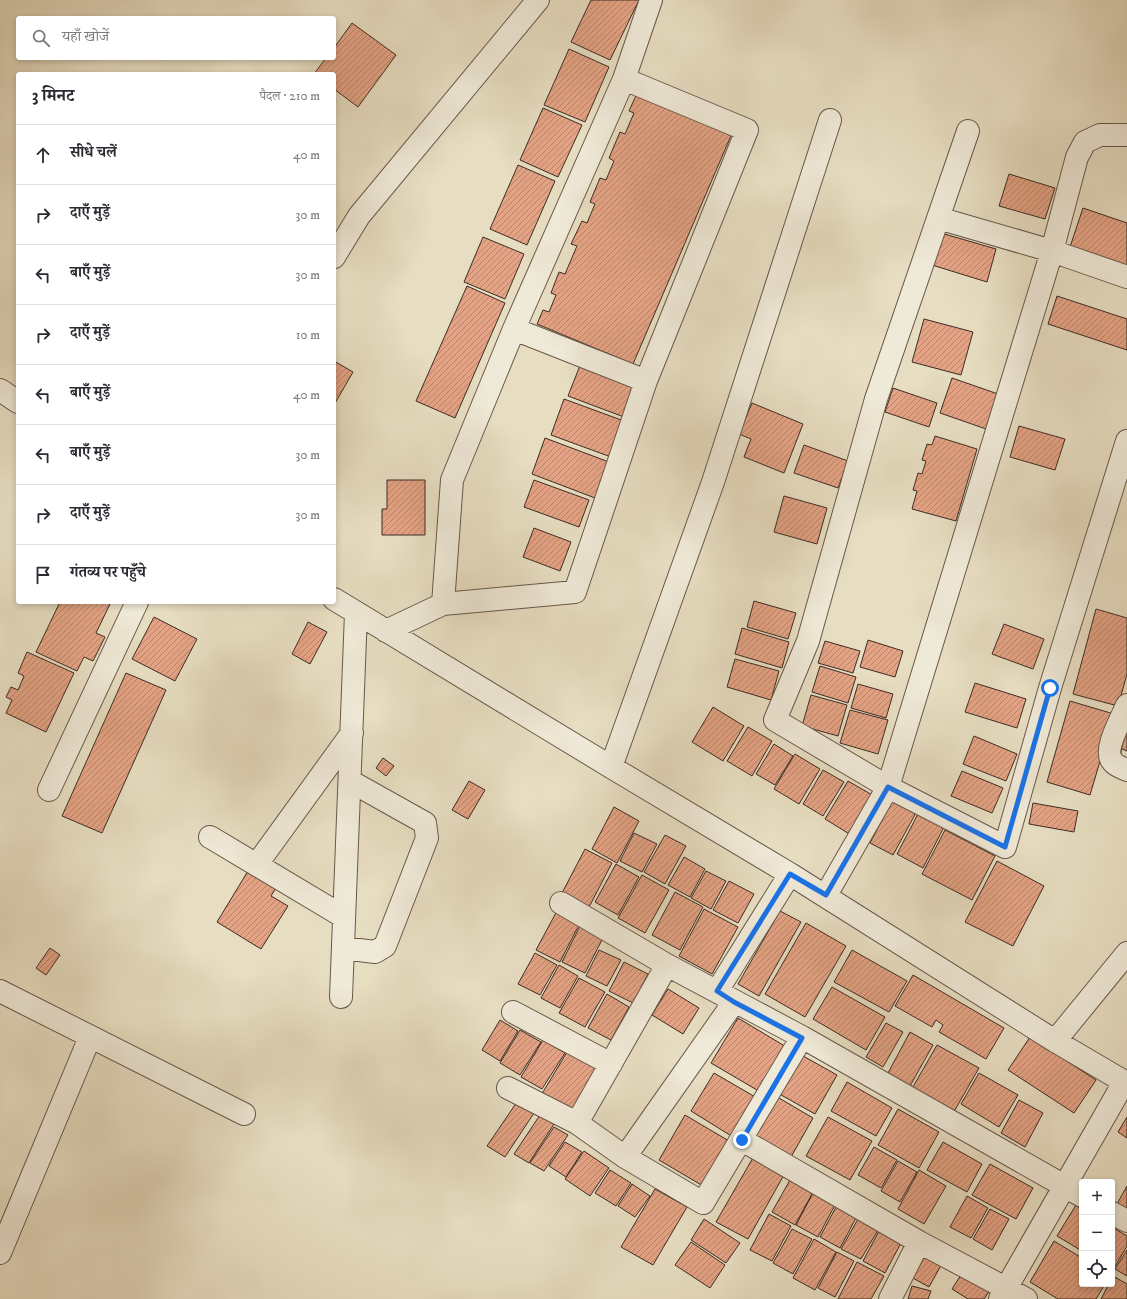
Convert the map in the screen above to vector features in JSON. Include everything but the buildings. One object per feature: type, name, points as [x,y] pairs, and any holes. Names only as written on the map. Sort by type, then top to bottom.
[{"type":"street","points":[[336,254],[359,216],[538,0]]},
{"type":"street","points":[[443,604],[452,480],[514,329],[624,79],[651,0]]},
{"type":"street","points":[[386,630],[443,604],[575,592],[646,381],[747,130],[624,79]]},
{"type":"street","points":[[611,767],[713,482],[830,120]]},
{"type":"street","points":[[968,131],[876,399],[808,641],[775,720],[888,787],[1005,847],[1050,688],[1127,441]]},
{"type":"street","points":[[826,895],[888,787],[1052,251],[1078,158],[1085,142],[1100,135],[1127,135]]},
{"type":"street","points":[[938,218],[1052,251],[1127,277]]},
{"type":"street","points":[[514,329],[646,381]]},
{"type":"street","points":[[0,390],[16,401]]},
{"type":"street","points":[[336,600],[826,895],[1055,1041],[1125,1082],[1073,1191],[1004,1294]]},
{"type":"street","points":[[49,790],[135,604]]},
{"type":"street","points":[[341,997],[356,612]]},
{"type":"street","points":[[1127,705],[1109,747],[1109,755],[1113,763],[1127,770]]},
{"type":"street","points":[[257,864],[352,733]]},
{"type":"street","points":[[343,948],[376,952],[385,946],[427,838],[425,823],[350,781]]},
{"type":"street","points":[[210,837],[344,917]]},
{"type":"street","points":[[625,1157],[726,997],[790,874]]},
{"type":"street","points":[[561,903],[667,965],[802,1038],[1073,1191]]},
{"type":"street","points":[[1055,1041],[1127,953]]},
{"type":"street","points":[[577,1123],[667,965]]},
{"type":"street","points":[[0,991],[244,1114]]},
{"type":"street","points":[[513,1012],[610,1064]]},
{"type":"street","points":[[0,1253],[90,1037]]},
{"type":"street","points":[[508,1088],[577,1123],[625,1157],[703,1203],[802,1038]]},
{"type":"street","points":[[742,1140],[919,1242],[1004,1294],[1026,1299]]},
{"type":"street","points":[[1115,1215],[1127,1221]]},
{"type":"street","points":[[890,1299],[919,1242]]},
{"type":"route","points":[[742,1140],[802,1038],[734,1002],[717,991],[790,874],[826,895],[888,787],[1005,847],[1050,688]]}]
